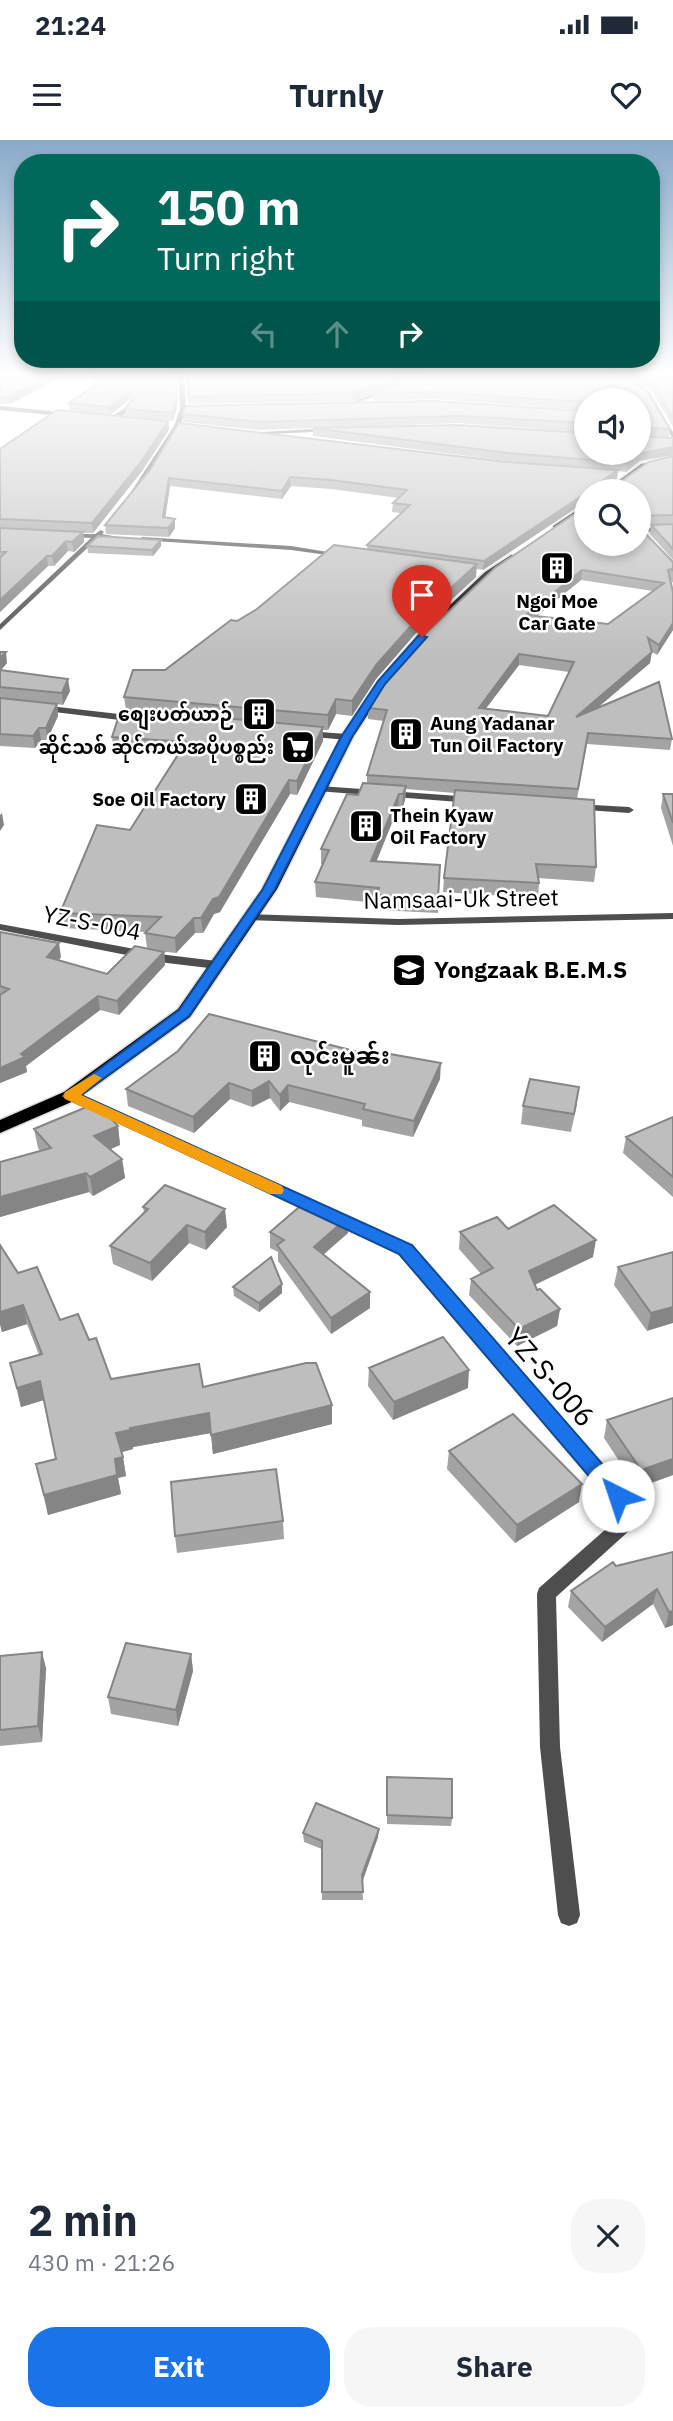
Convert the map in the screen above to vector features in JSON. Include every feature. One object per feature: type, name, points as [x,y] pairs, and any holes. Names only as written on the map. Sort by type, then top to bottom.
[{"type":"highway","points":[[624,479],[639,469]]},
{"type":"highway","points":[[547,535],[574,520]]},
{"type":"highway","points":[[0,1127],[70,1096],[184,1013],[269,889],[347,737],[382,683],[482,573],[524,550]]},
{"type":"street","points":[[128,498],[148,469]]},
{"type":"street","points":[[616,474],[629,475]]},
{"type":"street","points":[[0,628],[105,527]]},
{"type":"street","points":[[651,530],[673,529]]},
{"type":"street","points":[[56,535],[123,538]]},
{"type":"street","points":[[136,538],[291,548],[357,557]]},
{"type":"street","points":[[26,707],[144,720]]},
{"type":"street","points":[[292,733],[347,737]]},
{"type":"street","points":[[320,789],[482,800]]},
{"type":"street","points":[[562,806],[629,810]]},
{"type":"street","name":"Namsaai-Uk Street","points":[[250,917],[398,922],[673,916]]},
{"type":"street","name":"YZ-S-004","points":[[0,927],[167,959],[217,965]]},
{"type":"street","name":"YZ-S-006","points":[[70,1096],[405,1250],[635,1515],[546,1594],[550,1747],[569,1915]]},
{"type":"building","points":[[0,469],[135,469],[92,523],[0,519]]},
{"type":"building","points":[[151,469],[618,470],[605,479],[574,479],[574,501],[484,561],[367,545],[410,505],[393,503],[407,490],[331,480],[290,477],[282,491],[169,478],[163,517],[175,519],[168,528],[105,525]]},
{"type":"building","points":[[639,469],[673,469],[673,515],[651,516],[651,479],[625,479]]},
{"type":"building","points":[[573,515],[574,556],[651,556],[651,539],[673,562],[673,571],[668,570],[673,592],[673,623],[659,645],[648,638],[652,652],[576,717],[659,682],[672,739],[588,733],[578,789],[367,775],[387,710],[368,708],[389,676],[428,631],[495,568]],"holes":[[[582,570],[664,583],[608,624],[526,615]],[[519,654],[574,662],[548,716],[479,708]]]},
{"type":"building","points":[[673,524],[673,549],[651,525]]},
{"type":"building","points":[[0,528],[83,532],[72,542],[66,541],[52,556],[47,556],[0,600],[0,558],[6,552],[0,552]]},
{"type":"building","points":[[98,536],[161,540],[152,550],[87,546]]},
{"type":"building","points":[[334,545],[477,564],[417,619],[376,665],[352,701],[336,699],[328,715],[124,697],[133,670],[165,670],[231,620],[237,621],[257,609]]},
{"type":"building","points":[[0,670],[68,679],[62,693],[0,687]]},
{"type":"building","points":[[0,698],[57,704],[46,728],[39,728],[33,736],[0,734]]},
{"type":"building","points":[[121,709],[323,727],[297,781],[289,780],[219,897],[213,899],[201,918],[194,918],[175,938],[145,933],[161,917],[60,913],[97,825],[130,830],[186,742],[112,737]]},
{"type":"building","points":[[363,783],[406,786],[403,794],[399,794],[371,861],[440,865],[438,898],[377,895],[379,888],[315,882],[329,850],[321,849],[347,794],[358,795]]},
{"type":"building","points":[[455,790],[594,800],[596,867],[536,864],[539,883],[444,878]]},
{"type":"building","points":[[663,794],[673,794],[673,823]]},
{"type":"building","points":[[0,932],[59,943],[47,957],[107,974],[135,946],[164,952],[117,1001],[98,996],[21,1054],[25,1057],[0,1068],[0,995],[9,989],[0,986]]},
{"type":"building","points":[[209,1014],[382,1058],[384,1053],[441,1063],[414,1121],[363,1109],[365,1104],[288,1085],[280,1095],[269,1081],[252,1091],[229,1083],[193,1117],[126,1089],[178,1051]]},
{"type":"building","points":[[530,1079],[579,1087],[574,1114],[523,1106]]},
{"type":"building","points":[[96,1103],[118,1126],[94,1136],[122,1159],[90,1177],[86,1173],[0,1197],[0,1162],[51,1148],[34,1129]]},
{"type":"building","points":[[673,1117],[673,1177],[626,1137]]},
{"type":"building","points":[[165,1185],[225,1209],[205,1232],[187,1225],[150,1263],[110,1246],[148,1209],[143,1207]]},
{"type":"building","points":[[305,1202],[321,1211],[326,1207],[348,1217],[314,1247],[370,1292],[331,1318],[277,1245],[284,1240],[270,1232]]},
{"type":"building","points":[[554,1205],[596,1240],[529,1271],[537,1290],[540,1289],[560,1309],[519,1329],[471,1279],[493,1268],[460,1232],[497,1217],[508,1229]]},
{"type":"building","points":[[0,1245],[18,1273],[37,1267],[60,1320],[78,1314],[89,1340],[96,1338],[111,1379],[199,1364],[203,1387],[316,1363],[332,1405],[211,1435],[209,1413],[130,1428],[116,1433],[123,1457],[115,1459],[117,1475],[44,1495],[36,1464],[56,1459],[40,1381],[17,1388],[10,1363],[42,1354],[23,1305],[0,1312]]},
{"type":"building","points":[[673,1252],[673,1307],[651,1313],[618,1267]]},
{"type":"building","points":[[271,1257],[282,1284],[259,1303],[233,1287]]},
{"type":"building","points":[[443,1337],[469,1370],[394,1402],[369,1368]]},
{"type":"building","points":[[673,1398],[673,1459],[641,1470],[607,1420]]},
{"type":"building","points":[[513,1414],[582,1484],[517,1525],[449,1451]]},
{"type":"building","points":[[276,1469],[283,1521],[175,1536],[171,1482]]},
{"type":"building","points":[[673,1552],[673,1611],[669,1612],[657,1589],[605,1627],[571,1591],[613,1562],[616,1566]]},
{"type":"building","points":[[126,1643],[191,1654],[176,1710],[108,1697]]},
{"type":"building","points":[[42,1652],[38,1726],[0,1730],[0,1656]]},
{"type":"building","points":[[387,1777],[452,1779],[452,1818],[387,1815]]},
{"type":"building","points":[[316,1803],[379,1829],[362,1875],[363,1892],[322,1892],[322,1841],[303,1833]]},
{"type":"slow traffic","points":[[94,1078],[70,1096],[276,1190]]},
{"type":"place","name":"Ngoi Moe Car Gate","points":[[557,568]]},
{"type":"place","name":"စျေးပတ်ယာဉ်","points":[[259,714]]},
{"type":"place","name":"Aung Yadanar Tun Oil Factory","points":[[406,734]]},
{"type":"place","name":"ဆိုင်သစ် ဆိုင်ကယ်အပိုပစ္စည်း","points":[[298,747]]},
{"type":"place","name":"Soe Oil Factory","points":[[251,799]]},
{"type":"place","name":"Thein Kyaw Oil Factory","points":[[366,826]]},
{"type":"place","name":"Yongzaak B.E.M.S","points":[[409,970]]},
{"type":"place","name":"လုင်းမူၼ်း","points":[[265,1056]]},
{"type":"route","points":[[422,637],[382,683],[347,737],[269,889],[184,1013],[70,1096],[405,1250],[618,1496]]}]
